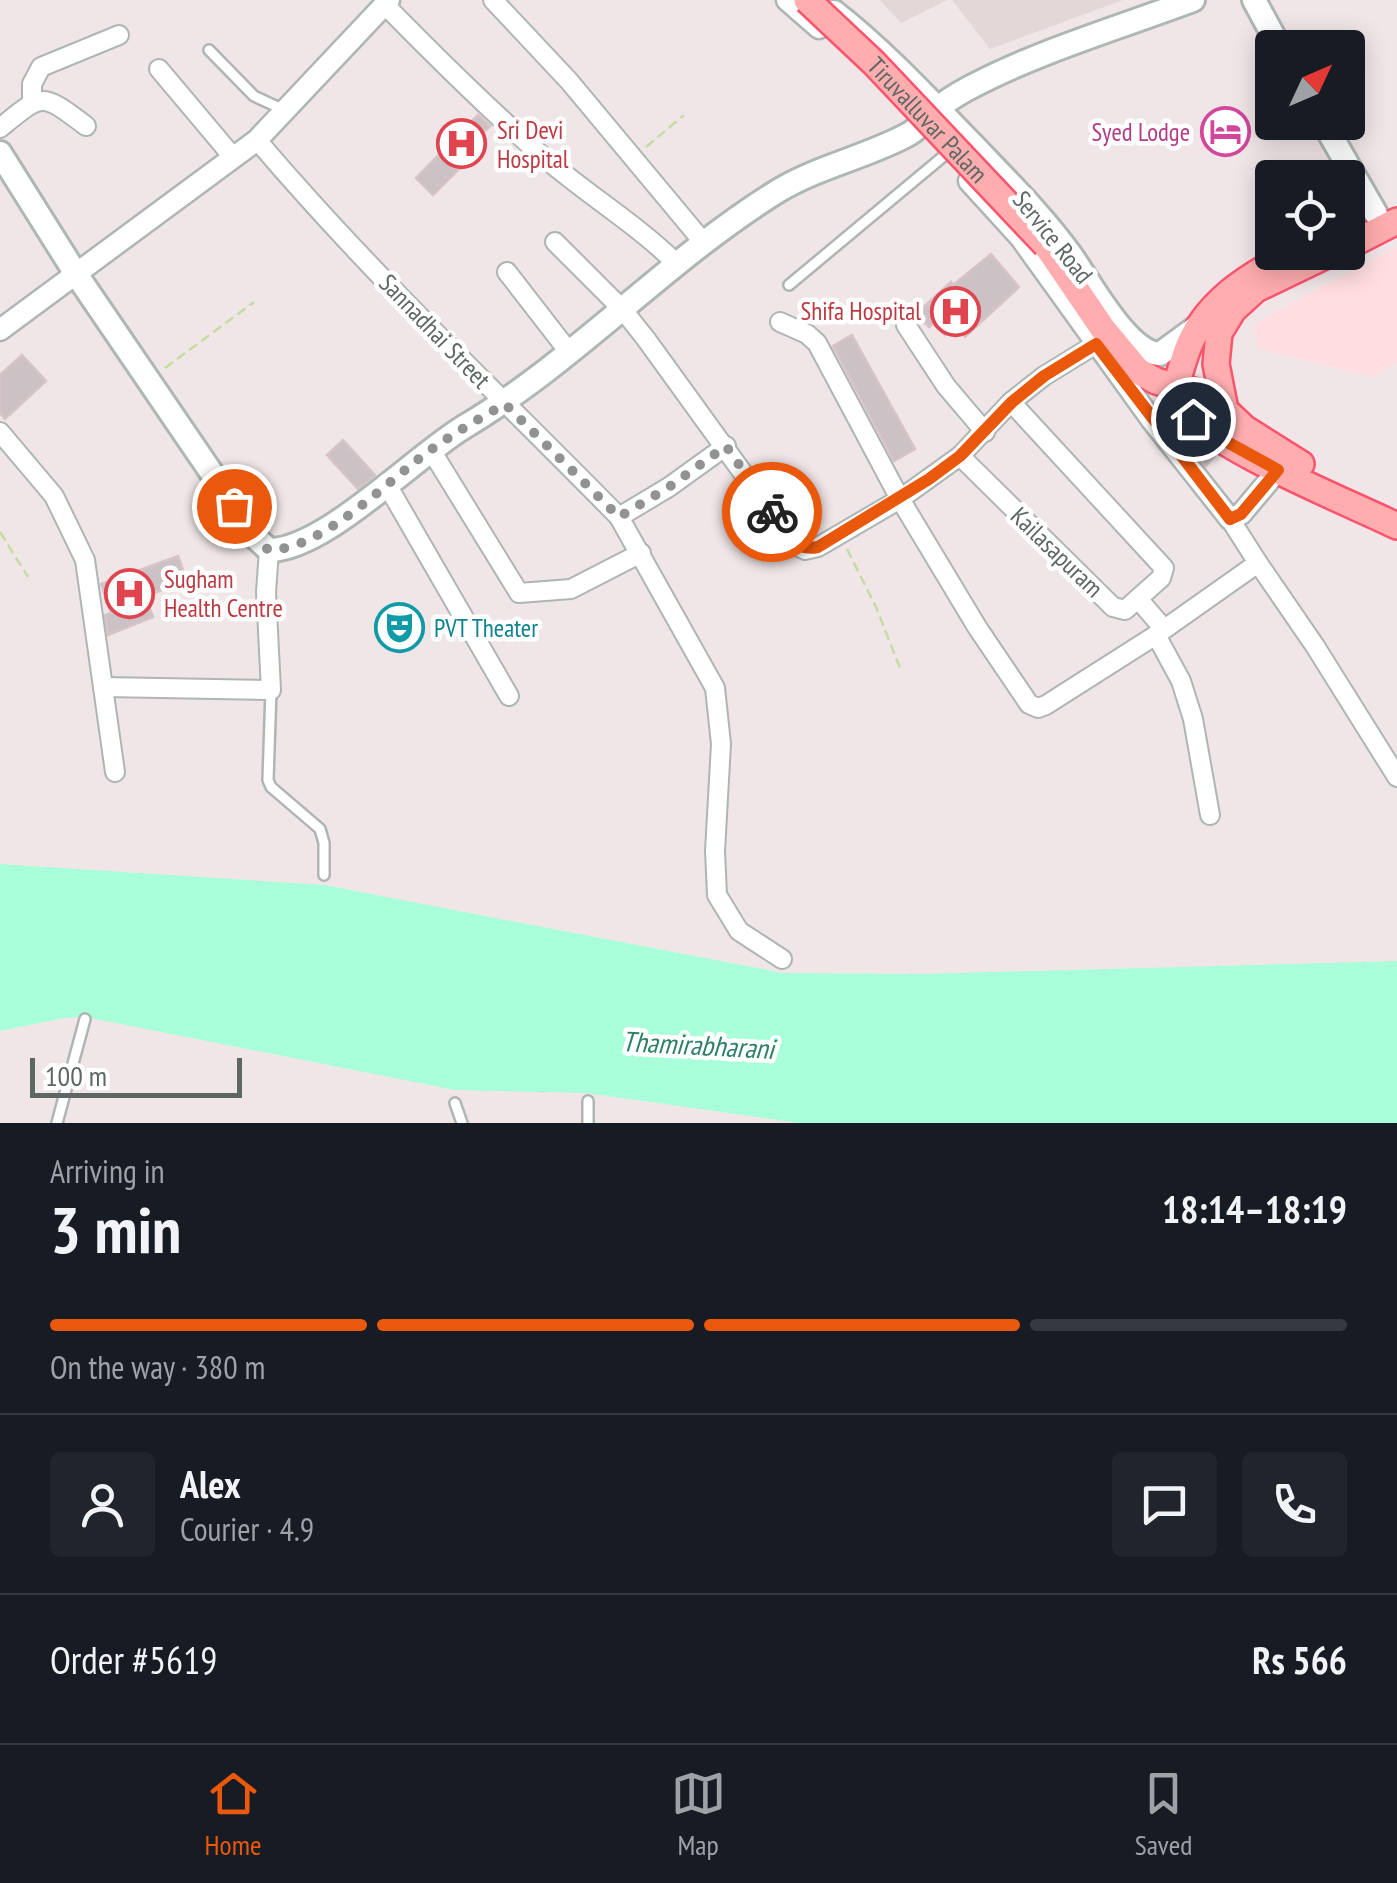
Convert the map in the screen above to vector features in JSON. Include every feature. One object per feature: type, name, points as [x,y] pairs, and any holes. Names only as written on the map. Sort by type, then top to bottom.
[{"type":"main road","name":"Tiruvalluvar Palam","points":[[807,0],[874,62],[1046,245],[1129,360],[1156,381],[1200,393],[1283,454],[1397,510]]},
{"type":"main road","name":"Service Road","points":[[820,0],[869,39],[1062,242],[1125,333],[1140,348],[1160,354],[1202,324]]},
{"type":"main road","points":[[0,153],[76,274],[256,538],[268,550],[283,550],[318,535],[431,450],[505,404],[676,264],[794,182],[920,128],[937,108],[1010,67],[1193,0]]},
{"type":"main road","points":[[1254,0],[1270,30]]},
{"type":"main road","points":[[1335,140],[1390,213]]},
{"type":"main road","points":[[1365,221],[1390,213]]},
{"type":"main road","points":[[1365,233],[1390,213]]},
{"type":"main road","points":[[1264,270],[1215,305],[1189,344],[1177,387],[1180,404],[1218,437],[1397,526]]},
{"type":"main road","points":[[1224,410],[1216,364],[1219,334],[1233,310],[1256,289],[1296,270]]},
{"type":"street","points":[[493,0],[569,81],[704,243]]},
{"type":"street","points":[[787,0],[835,42],[920,128],[1020,237],[1230,519],[1397,777]]},
{"type":"street","points":[[0,330],[257,140],[386,2],[450,71],[540,154],[644,234],[676,264]]},
{"type":"street","points":[[32,102],[32,84],[41,67],[119,35]]},
{"type":"street","points":[[159,70],[233,157]]},
{"type":"street","points":[[0,128],[32,102],[52,101],[86,126]]},
{"type":"street","name":"Sannadhai Street","points":[[257,140],[505,404],[619,517],[715,688],[721,744],[715,852],[717,895],[740,930],[782,959]]},
{"type":"street","points":[[555,242],[622,310],[796,545],[804,550],[818,547],[900,498],[960,456],[1012,402],[1044,376],[1096,344]]},
{"type":"street","points":[[506,272],[570,352]]},
{"type":"street","points":[[780,322],[817,343],[900,498],[977,628],[1029,704],[1046,706],[1258,564]]},
{"type":"street","points":[[906,325],[946,386],[985,432]]},
{"type":"street","name":"Kailasapuram","points":[[960,456],[1114,606],[1126,610],[1161,578],[1164,568],[1012,402]]},
{"type":"street","points":[[0,432],[54,496],[86,560],[114,772]]},
{"type":"street","points":[[619,517],[726,446]]},
{"type":"street","points":[[431,450],[519,593],[571,589],[641,553]]},
{"type":"street","points":[[1230,519],[1241,514],[1278,470]]},
{"type":"street","points":[[386,483],[509,696]]},
{"type":"street","points":[[104,687],[270,690],[268,550]]},
{"type":"street","points":[[1139,600],[1160,632],[1194,720],[1210,815]]},
{"type":"lane","points":[[209,50],[254,96],[284,110]]},
{"type":"lane","points":[[789,285],[945,154]]},
{"type":"lane","points":[[270,690],[270,787],[320,828],[324,875]]},
{"type":"lane","points":[[57,1123],[85,1020]]},
{"type":"lane","points":[[588,1101],[588,1123]]},
{"type":"lane","points":[[455,1103],[462,1123]]},
{"type":"path","points":[[633,158],[684,115]]},
{"type":"path","points":[[148,381],[254,302]]},
{"type":"path","points":[[0,532],[28,577]]},
{"type":"path","points":[[839,534],[876,608],[900,668]]},
{"type":"shaded area","points":[[880,0],[947,0],[901,23]]},
{"type":"shaded area","points":[[952,0],[1123,0],[990,49]]},
{"type":"shaded area","points":[[1397,246],[1397,362],[1372,377],[1258,349],[1254,324],[1353,270],[1365,270],[1365,263]]},
{"type":"water","name":"Thamirabharani","points":[[0,864],[324,885],[783,973],[922,974],[1397,961],[1397,1123],[799,1123],[586,1093],[455,1090],[85,1017],[0,1031]]},
{"type":"building","points":[[478,115],[490,126],[456,161],[462,166],[433,195],[416,178]]},
{"type":"building","points":[[991,254],[1019,287],[965,337],[955,326],[945,335],[934,323],[929,327],[916,314],[951,282],[953,285]]},
{"type":"building","points":[[852,335],[915,449],[894,461],[833,346]]},
{"type":"building","points":[[22,355],[46,381],[5,419],[0,413],[0,375]]},
{"type":"building","points":[[343,440],[375,475],[358,489],[327,455]]},
{"type":"building","points":[[1202,446],[1215,455],[1206,466],[1196,453]]},
{"type":"building","points":[[178,556],[187,581],[145,596],[153,617],[108,635],[105,615],[111,613],[101,584]]},
{"type":"way so far","points":[[234,506],[268,550],[283,550],[318,535],[431,450],[505,404],[619,517],[726,446],[772,512]]},
{"type":"place","name":"Syed Lodge","points":[[1225,132]]},
{"type":"place","name":"Sri Devi Hospital","points":[[462,144]]},
{"type":"place","name":"Shifa Hospital","points":[[956,311]]},
{"type":"place","name":"Sugham Health Centre","points":[[129,593]]},
{"type":"place","name":"PVT Theater","points":[[399,628]]},
{"type":"route","points":[[772,512],[796,545],[804,550],[818,547],[929,479],[960,456],[1012,402],[1044,376],[1096,344],[1230,519],[1241,514],[1278,470],[1193,419]]}]
